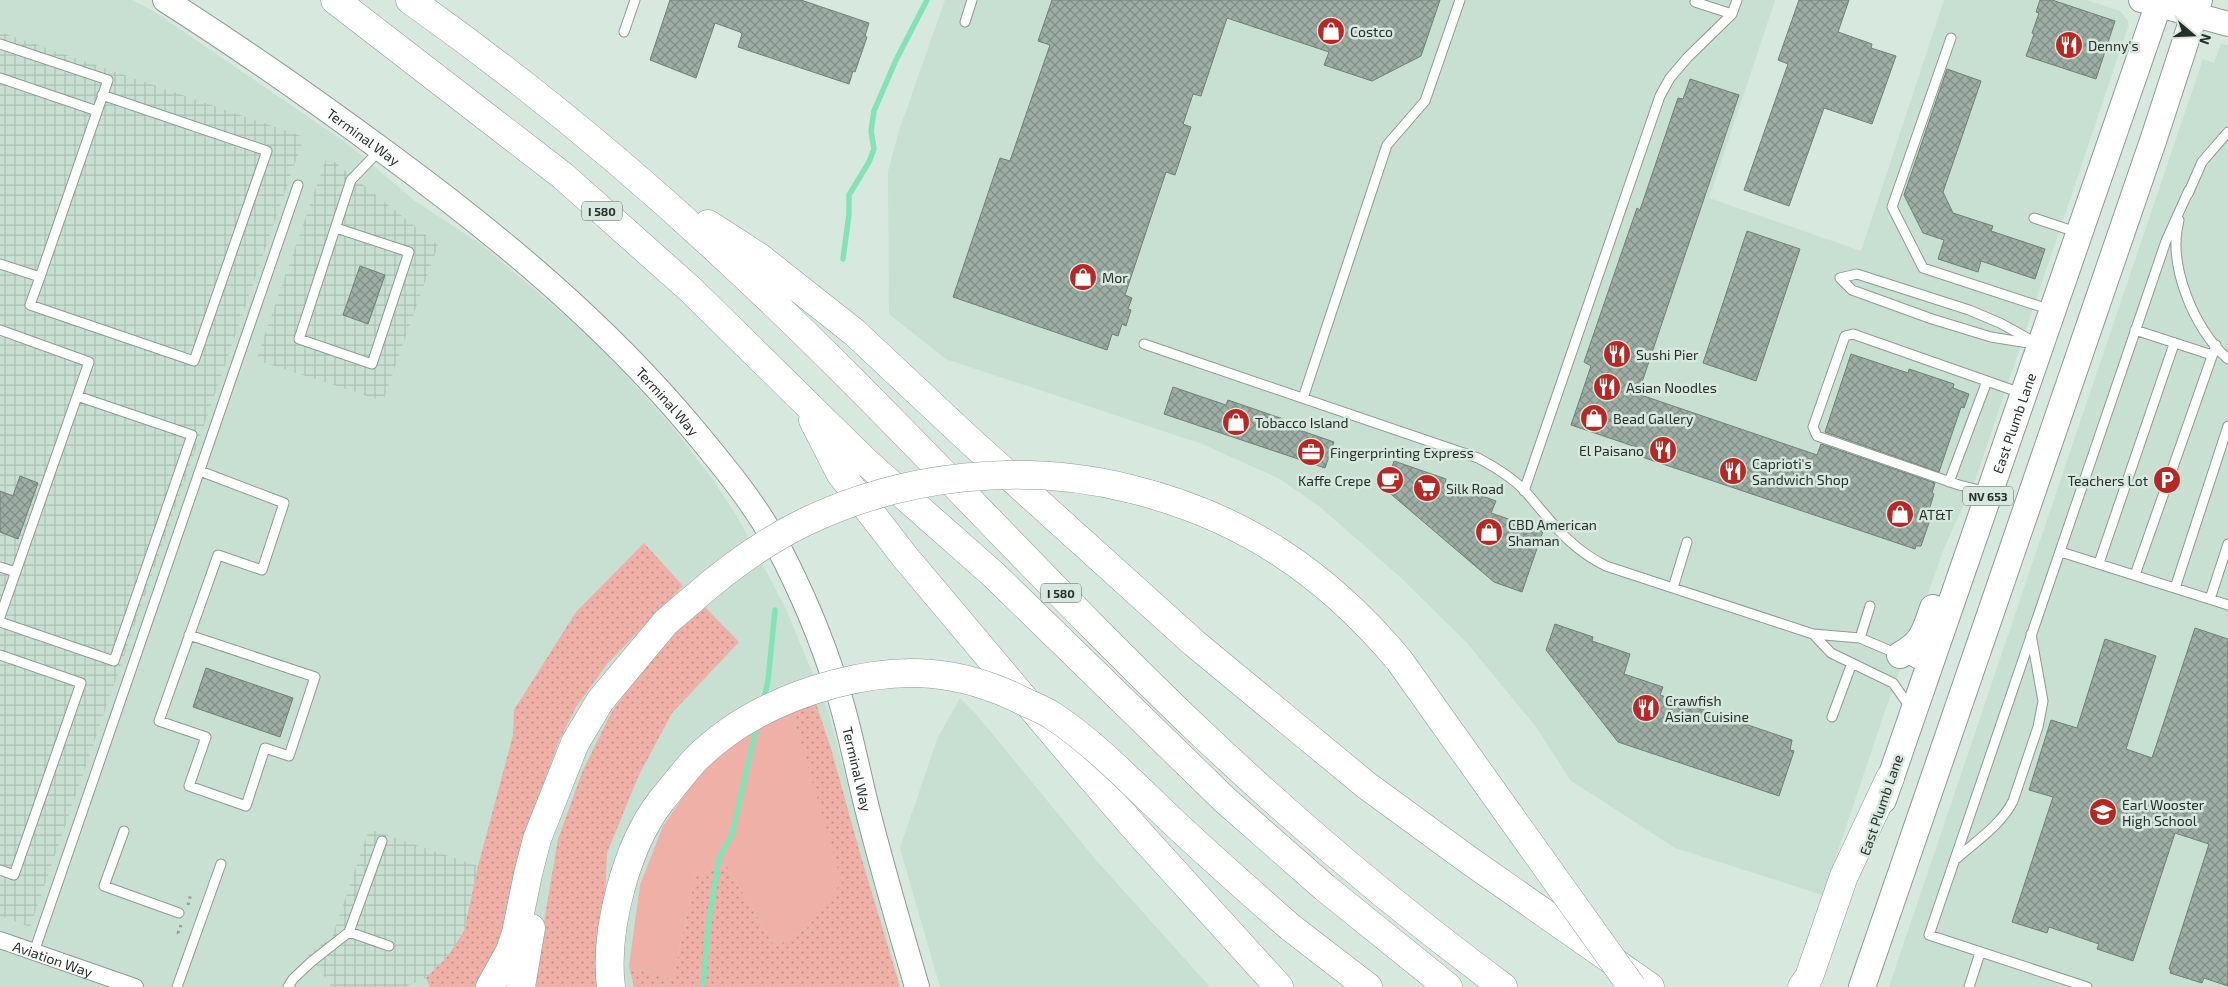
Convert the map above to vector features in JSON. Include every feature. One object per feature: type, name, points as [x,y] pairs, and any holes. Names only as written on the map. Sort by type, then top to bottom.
[{"type":"highway","name":"I 580","points":[[334,0],[563,176],[691,290],[866,462],[994,575],[1225,800],[1324,887],[1448,987]]},
{"type":"highway","name":"I 580","points":[[410,0],[524,85],[638,178],[798,327],[1207,739],[1277,804],[1371,884],[1503,987]]},
{"type":"highway","points":[[638,178],[759,257],[854,332],[966,437],[1194,643],[1366,785],[1470,861],[1650,987]]},
{"type":"highway","points":[[804,401],[840,473],[905,557],[1134,828],[1280,987]]},
{"type":"highway","points":[[490,987],[510,951],[516,933],[532,856],[553,796],[575,744],[600,702],[666,622],[746,556],[806,522],[878,494],[932,482],[986,475],[1039,475],[1079,478],[1131,489],[1177,502],[1216,517],[1269,545],[1324,583],[1382,639],[1399,660],[1632,987]]},
{"type":"highway","points":[[612,987],[612,940],[617,902],[633,852],[661,801],[694,761],[715,741],[745,720],[783,700],[816,689],[873,675],[911,673],[966,678],[996,688],[1053,716],[1109,761],[1218,864],[1290,927],[1368,987]]},
{"type":"highway","points":[[1802,987],[1809,977],[1844,876],[1890,778]]},
{"type":"highway","points":[[521,987],[553,796]]},
{"type":"main road","name":"East Plumb Lane","points":[[1818,987],[2079,233],[2153,2]]},
{"type":"main road","name":"NV 653","points":[[1861,987],[2154,138],[2196,7]]},
{"type":"main road","points":[[1900,655],[1913,648],[1924,635],[1952,554],[1986,503]]},
{"type":"main road","points":[[1861,987],[1864,950],[1952,690],[1942,676],[1929,670]]},
{"type":"street","name":"Terminal Way","points":[[165,0],[246,52],[466,211],[604,332],[676,408],[736,481],[759,513],[784,559],[818,634],[842,703],[882,867],[917,987]]},
{"type":"street","points":[[2153,2],[2196,7],[2228,24]]},
{"type":"street","name":"Aviation Way","points":[[0,940],[135,987]]},
{"type":"lane","points":[[624,32],[635,0]]},
{"type":"lane","points":[[965,22],[972,0]]},
{"type":"lane","points":[[1302,398],[1387,145],[1425,101],[1460,0]]},
{"type":"lane","points":[[1524,491],[1660,96],[1670,78],[1687,58],[1732,14],[1737,0]]},
{"type":"lane","points":[[1695,2],[1732,14]]},
{"type":"lane","points":[[1951,38],[1892,207],[1923,268],[2052,310]]},
{"type":"lane","points":[[0,44],[108,80],[102,95],[30,305],[194,361],[267,151],[102,95]]},
{"type":"lane","points":[[0,78],[97,111]]},
{"type":"lane","points":[[2087,987],[1929,935],[2166,241],[2202,162],[2228,132]]},
{"type":"lane","points":[[336,228],[410,252],[372,364],[298,339],[352,180],[381,149]]},
{"type":"lane","points":[[34,952],[298,185]]},
{"type":"lane","points":[[2189,190],[2176,238],[2177,259],[2182,282],[2188,299],[2204,329],[2228,359]]},
{"type":"lane","points":[[2034,218],[2079,233]]},
{"type":"lane","points":[[0,264],[40,277]]},
{"type":"lane","points":[[1858,274],[1970,310],[2000,323],[2040,345],[1991,337],[1932,318],[1852,290],[1840,278],[1858,274]]},
{"type":"lane","points":[[0,330],[89,362],[0,617]]},
{"type":"lane","points":[[2135,330],[2212,355]]},
{"type":"lane","points":[[1986,503],[1949,482],[1817,436],[1813,426],[1845,336],[1853,334],[2023,394]]},
{"type":"lane","points":[[1144,344],[1478,458],[1507,476],[1524,491],[1560,533],[1589,558],[1606,566],[1813,634],[1860,638],[1929,670]]},
{"type":"lane","points":[[2099,563],[2174,344]]},
{"type":"lane","points":[[2136,575],[2216,345]]},
{"type":"lane","points":[[1949,482],[1987,381]]},
{"type":"lane","points":[[0,622],[114,661],[189,444],[192,435],[77,396]]},
{"type":"lane","points":[[2175,588],[2228,426]]},
{"type":"lane","points":[[190,635],[315,678],[289,756],[265,748],[246,806],[189,786],[206,738],[159,721],[218,555],[262,570],[284,503],[200,471]]},
{"type":"lane","points":[[1673,588],[1687,542]]},
{"type":"lane","points":[[2210,599],[2228,544]]},
{"type":"lane","points":[[2061,552],[2228,605]]},
{"type":"lane","points":[[0,567],[16,572]]},
{"type":"lane","points":[[1860,638],[1870,606]]},
{"type":"lane","points":[[1813,634],[1831,653],[1893,683],[1914,711]]},
{"type":"lane","points":[[1955,859],[2008,812],[2038,727],[2044,701],[2031,634]]},
{"type":"lane","points":[[0,655],[80,683],[14,875],[0,870]]},
{"type":"lane","points":[[1832,717],[1852,663]]},
{"type":"lane","points":[[124,831],[104,886],[179,913]]},
{"type":"lane","points":[[288,987],[293,979],[311,962],[349,932],[382,841]]},
{"type":"lane","points":[[177,987],[221,864]]},
{"type":"lane","points":[[349,932],[389,946]]},
{"type":"lane","points":[[1969,987],[1980,953]]},
{"type":"shaded area","points":[[0,0],[132,0],[155,12],[349,145],[415,201],[482,245],[591,338],[618,366],[675,430],[713,480],[738,518],[786,609],[828,711],[901,987],[0,987]]},
{"type":"shaded area","points":[[945,0],[1775,0],[1709,198],[1861,251],[1944,0],[2086,0],[2120,11],[2128,21],[2128,27],[1976,478],[1945,546],[1885,711],[1823,895],[1675,848],[1570,780],[1537,728],[1467,643],[1399,576],[1319,506],[1278,478],[1202,444],[946,359],[889,314],[888,171],[899,131]]},
{"type":"shaded area","points":[[0,32],[304,137],[30,927],[0,916]]},
{"type":"shaded area","points":[[2221,43],[2228,46],[2228,987],[1889,987],[2203,59],[2214,63]]},
{"type":"shaded area","points":[[327,156],[438,245],[383,401],[256,360]]},
{"type":"shaded area","points":[[644,543],[683,586],[607,664],[576,707],[559,741],[531,817],[513,917],[479,984],[476,987],[430,987],[426,978],[448,956],[464,931],[478,866],[513,735],[514,710],[576,612]]},
{"type":"shaded area","points":[[702,604],[739,642],[672,713],[638,777],[607,853],[603,987],[533,987],[558,839],[583,770],[612,711],[653,655]]},
{"type":"shaded area","points":[[814,697],[832,752],[900,987],[634,987],[629,966],[673,980],[695,876],[726,865],[775,947],[807,928],[842,882],[790,706]]},
{"type":"shaded area","points":[[960,698],[976,714],[1096,860],[1210,987],[940,987],[900,848],[938,737]]},
{"type":"shaded area","points":[[790,706],[843,882],[807,928],[775,947],[726,865],[695,876],[673,980],[629,966],[640,885],[663,826],[700,773],[737,739]]},
{"type":"shaded area","points":[[369,829],[478,866],[464,931],[448,956],[426,978],[405,987],[332,987],[308,954],[332,937]]},
{"type":"building","points":[[670,0],[801,0],[869,23],[865,36],[867,37],[849,84],[738,47],[742,34],[715,23],[696,78],[650,60]]},
{"type":"building","points":[[1052,0],[1440,0],[1421,56],[1372,81],[1324,65],[1329,52],[1227,18],[1201,96],[1193,94],[1183,124],[1191,127],[1175,175],[1166,172],[1125,295],[1132,298],[1128,309],[1131,310],[1126,326],[1122,324],[1118,336],[1112,334],[1107,350],[953,297],[1000,158],[1010,161],[1050,45],[1038,41]]},
{"type":"building","points":[[1799,0],[1849,0],[1838,32],[1872,44],[1871,48],[1896,56],[1872,124],[1824,108],[1789,206],[1744,190],[1788,64],[1778,60]]},
{"type":"building","name":"Denny's","points":[[2040,0],[2052,0],[2115,21],[2096,79],[2026,56],[2034,34],[2032,33],[2039,13],[2036,12]]},
{"type":"building","points":[[1947,69],[1981,81],[1943,192],[1953,213],[1993,226],[1991,231],[2045,249],[2035,279],[1981,261],[1978,272],[1938,259],[1944,240],[1923,233],[1904,195]]},
{"type":"building","points":[[1690,79],[1739,95],[1638,394],[1817,455],[1821,444],[1935,483],[1932,493],[1934,494],[1928,513],[1932,514],[1921,546],[1916,546],[1915,549],[1642,457],[1642,449],[1571,425],[1591,366],[1584,362],[1637,208],[1640,210],[1678,98],[1683,99]]},
{"type":"building","points":[[1747,231],[1800,249],[1756,381],[1703,363]]},
{"type":"building","points":[[360,266],[385,275],[368,324],[343,315]]},
{"type":"building","points":[[1851,354],[1908,373],[1909,369],[1954,384],[1953,388],[1969,394],[1964,408],[1961,407],[1939,472],[1825,432]]},
{"type":"building","points":[[1173,387],[1226,405],[1228,400],[1283,419],[1282,424],[1334,442],[1325,468],[1164,414]]},
{"type":"building","points":[[1394,461],[1446,479],[1445,483],[1496,501],[1491,513],[1543,531],[1522,592],[1494,582],[1385,489]]},
{"type":"building","points":[[20,476],[38,483],[18,539],[0,532],[0,491],[13,496]]},
{"type":"building","name":"Crawfish Asian Cuisine","points":[[1555,624],[1593,637],[1592,641],[1630,654],[1624,674],[1663,687],[1660,695],[1792,740],[1790,750],[1794,751],[1779,796],[1618,742],[1546,650]]},
{"type":"building","name":"Earl Wooster High School","points":[[2195,628],[2228,639],[2228,986],[2204,978],[2202,983],[2170,973],[2171,970],[2169,969],[2209,844],[2175,833],[2133,961],[2097,949],[2099,944],[2049,927],[2047,933],[2012,922],[2053,797],[2029,790],[2051,720],[2077,728],[2105,639],[2156,656],[2126,749],[2152,758]]},
{"type":"building","points":[[206,668],[293,698],[280,737],[193,707]]},
{"type":"waterway","points":[[843,259],[849,214],[849,195],[869,162],[874,149],[871,131],[874,111],[896,60],[927,0]]},
{"type":"waterway","points":[[763,702],[768,681],[775,610]]},
{"type":"waterway","points":[[703,987],[708,926],[719,858],[732,834],[757,725]]},
{"type":"place","name":"Costco","points":[[1331,31]]},
{"type":"place","name":"Denny's","points":[[2069,45]]},
{"type":"place","name":"Mor","points":[[1083,277]]},
{"type":"place","name":"Sushi Pier","points":[[1617,354]]},
{"type":"place","name":"Asian Noodles","points":[[1607,387]]},
{"type":"place","name":"Bead Gallery","points":[[1594,418]]},
{"type":"place","name":"Tobacco Island","points":[[1236,422]]},
{"type":"place","name":"El Paisano","points":[[1663,450]]},
{"type":"place","name":"Fingerprinting Express","points":[[1311,452]]},
{"type":"place","name":"Caprioti's Sandwich Shop","points":[[1733,471]]},
{"type":"place","name":"Kaffe Crepe","points":[[1390,480]]},
{"type":"place","name":"Teachers Lot","points":[[2167,480]]},
{"type":"place","name":"Silk Road","points":[[1427,488]]},
{"type":"place","name":"AT&T","points":[[1900,514]]},
{"type":"place","name":"CBD American Shaman","points":[[1489,532]]},
{"type":"place","name":"Crawfish Asian Cuisine","points":[[1646,708]]},
{"type":"place","name":"Earl Wooster High School","points":[[2103,812]]}]
